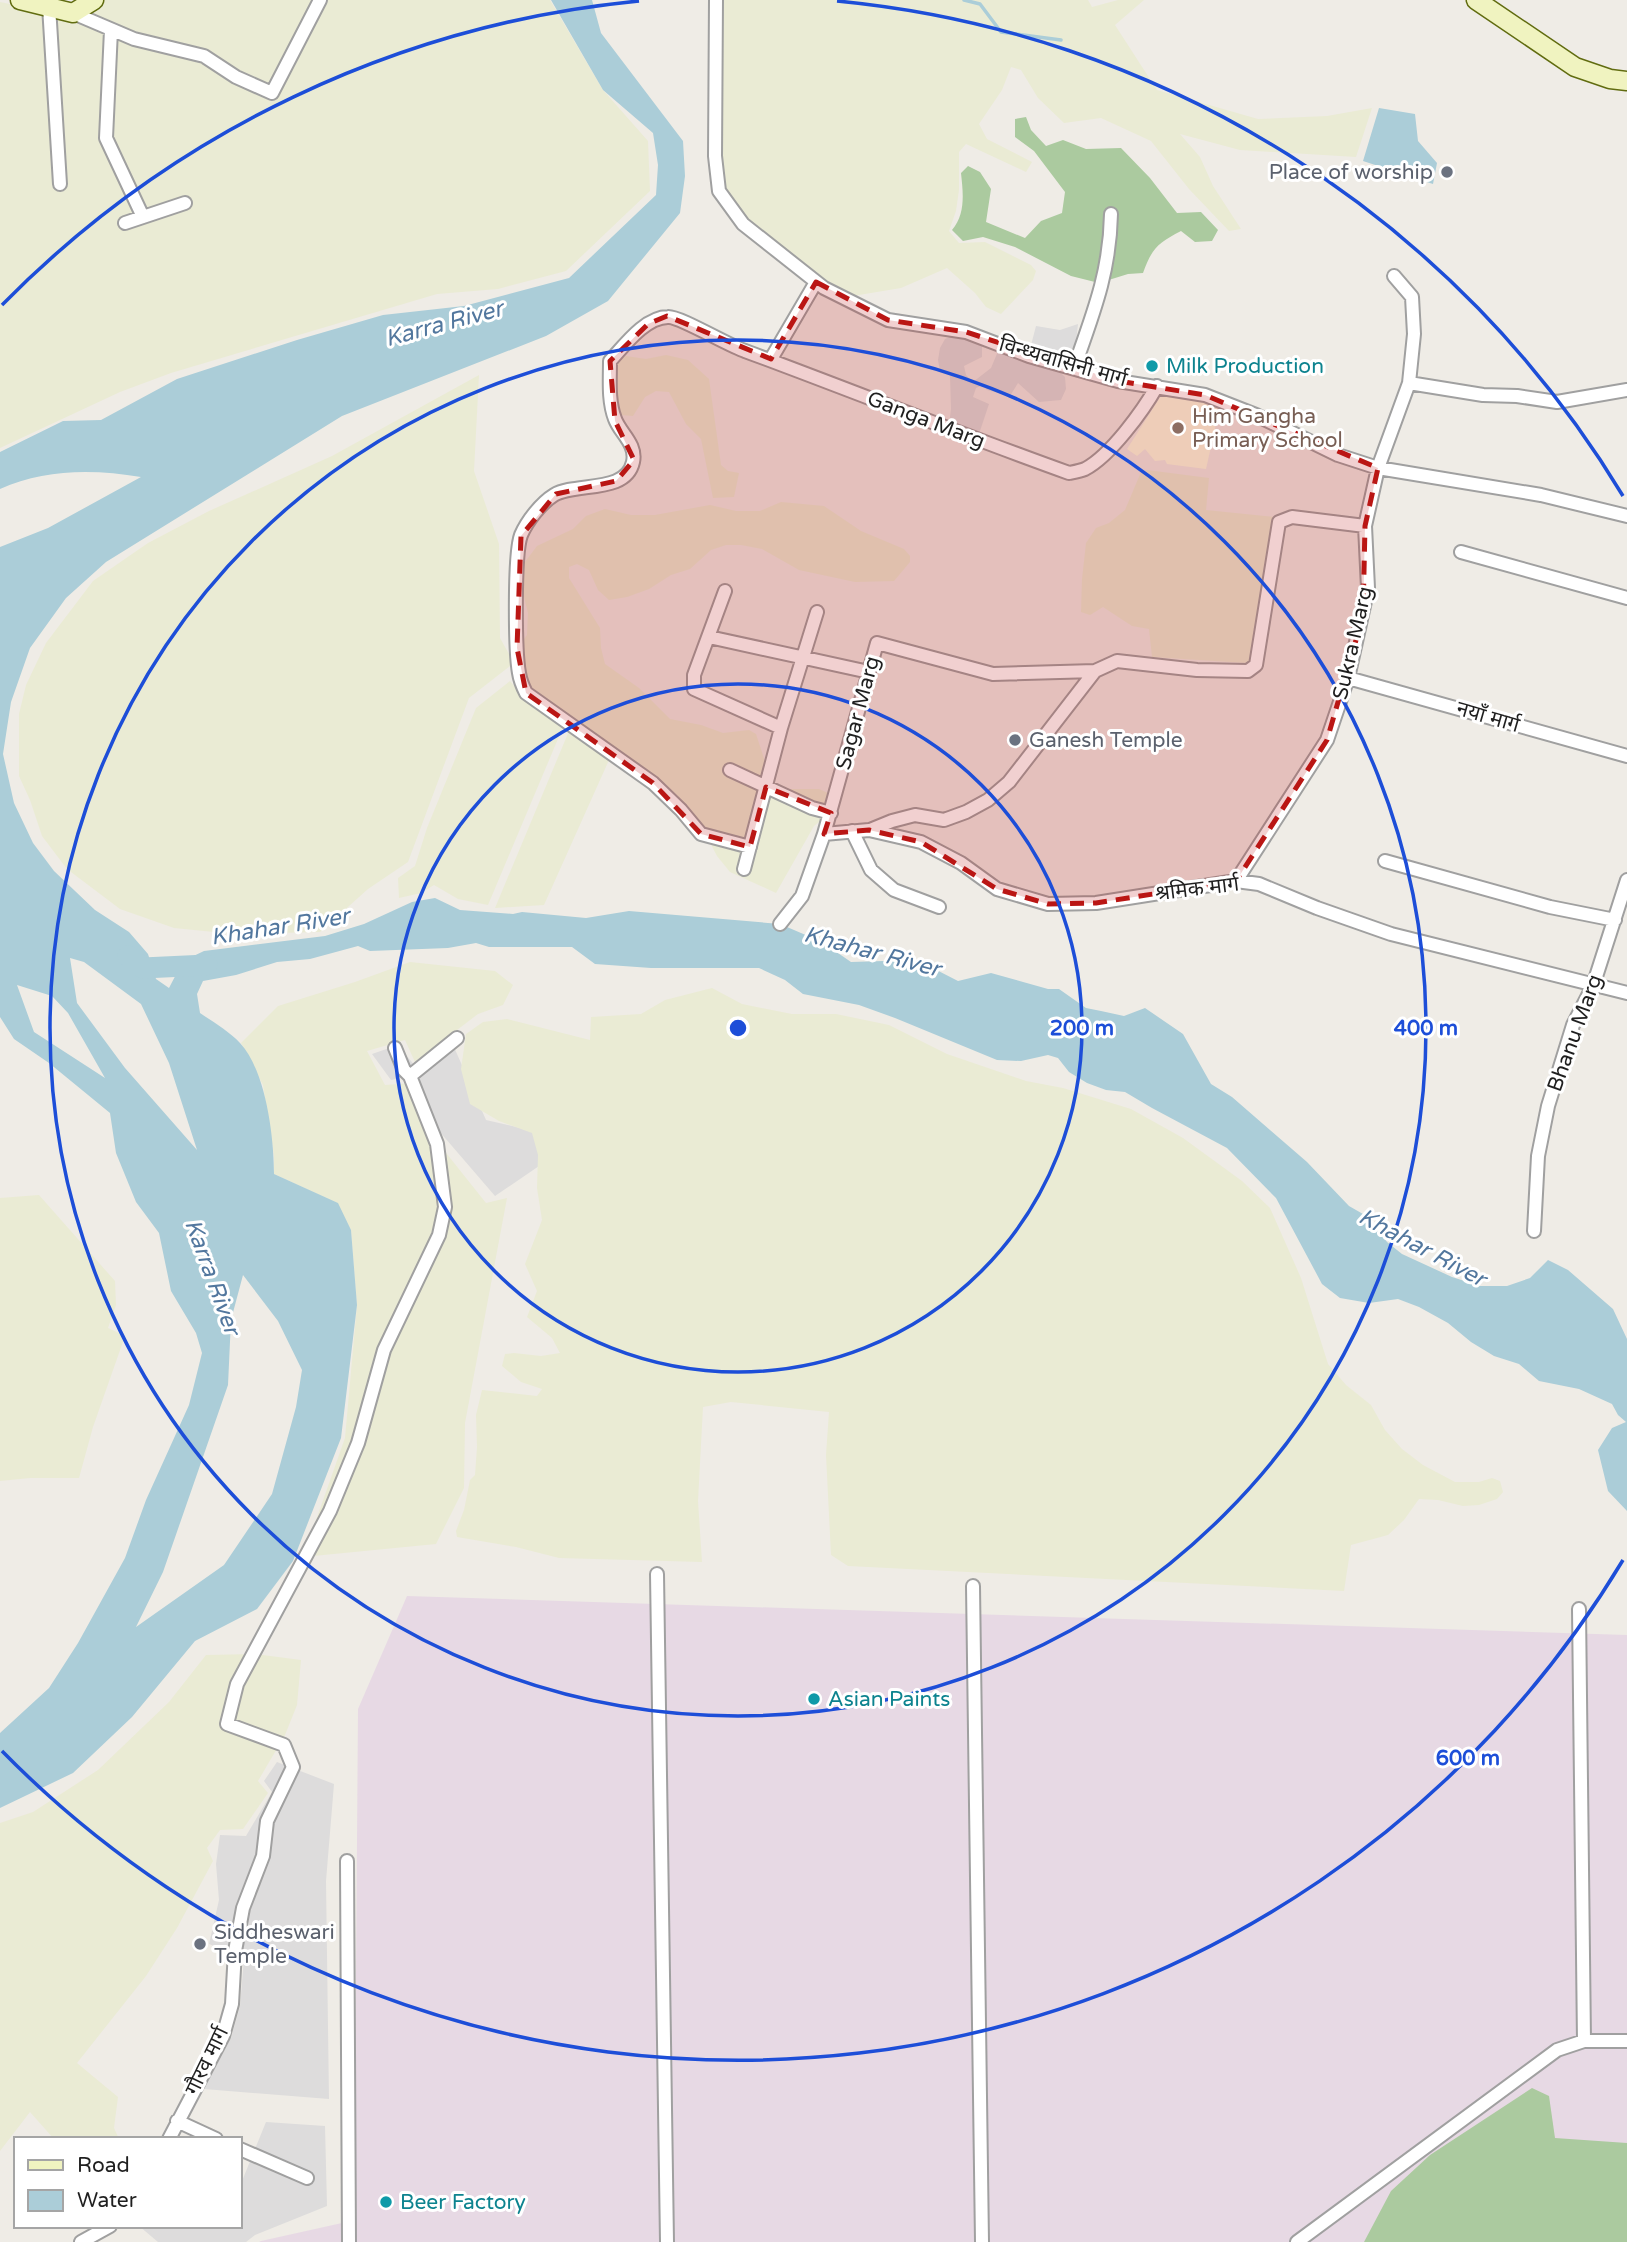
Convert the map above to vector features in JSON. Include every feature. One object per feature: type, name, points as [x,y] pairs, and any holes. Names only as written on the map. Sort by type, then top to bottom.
[{"type":"main road","points":[[20,0],[73,13],[94,0]]},
{"type":"main road","points":[[1476,0],[1575,68],[1627,81]]},
{"type":"street","points":[[73,13],[134,39],[204,56],[236,77],[272,93],[320,0]]},
{"type":"street","name":"विन्ध्यवासिनी मार्ग","points":[[716,0],[715,156],[719,191],[743,223],[824,288],[888,320],[966,332],[1029,356],[1118,381],[1205,395],[1256,415],[1338,455],[1378,468],[1541,495],[1627,516]]},
{"type":"street","points":[[49,6],[60,184]]},
{"type":"street","points":[[111,30],[106,138],[143,217]]},
{"type":"street","points":[[125,223],[185,203]]},
{"type":"street","points":[[1074,368],[1098,300],[1110,248],[1111,214]]},
{"type":"street","name":"Sukra Marg","points":[[1236,881],[1327,740],[1348,678],[1368,588],[1365,526],[1378,468],[1409,383],[1414,334],[1412,297],[1394,276]]},
{"type":"street","points":[[771,359],[816,282]]},
{"type":"street","name":"Ganga Marg","points":[[750,847],[701,834],[653,783],[526,693],[519,676],[517,607],[521,536],[538,509],[556,494],[616,481],[629,472],[634,460],[632,450],[615,421],[610,395],[610,361],[648,324],[667,316],[680,319],[703,333],[744,351],[1069,473],[1084,469],[1100,457],[1144,409],[1157,386]]},
{"type":"street","points":[[1409,383],[1483,395],[1557,401],[1627,390]]},
{"type":"street","points":[[869,830],[915,815],[944,820],[988,800],[1009,782],[1095,671],[1117,662],[1197,670],[1248,671],[1256,665],[1279,522],[1292,517],[1365,526]]},
{"type":"street","points":[[1461,552],[1627,598]]},
{"type":"street","points":[[725,591],[694,675],[694,689],[781,728]]},
{"type":"street","points":[[744,869],[781,728],[817,612]]},
{"type":"street","points":[[709,637],[869,671]]},
{"type":"street","name":"Sagar Marg","points":[[780,924],[802,896],[824,834],[877,643],[992,674],[1095,671]]},
{"type":"street","name":"नयाँ मार्ग","points":[[1348,678],[1627,755]]},
{"type":"street","points":[[730,770],[812,808],[831,813]]},
{"type":"street","name":"श्रमिक मार्ग","points":[[824,834],[869,830],[920,842],[961,863],[997,889],[1048,904],[1096,903],[1236,881],[1259,884],[1391,934],[1627,993]]},
{"type":"street","points":[[852,831],[871,870],[894,890],[939,907]]},
{"type":"street","points":[[1385,861],[1550,907],[1615,920]]},
{"type":"street","name":"Bhanu Marg","points":[[1534,1231],[1538,1156],[1548,1106],[1573,1025],[1593,986],[1627,880]]},
{"type":"street","points":[[395,1048],[404,1070],[410,1076],[457,1038]]},
{"type":"street","name":"गौरव मार्ग","points":[[170,2137],[223,2036],[232,2004],[234,1951],[243,1908],[263,1857],[268,1821],[293,1767],[284,1745],[227,1724],[237,1684],[330,1511],[358,1443],[384,1350],[439,1235],[445,1207],[437,1144],[410,1076]]},
{"type":"street","points":[[657,1574],[667,2242]]},
{"type":"street","points":[[973,1586],[982,2242]]},
{"type":"street","points":[[1579,1609],[1584,2041]]},
{"type":"street","points":[[347,1861],[349,2242]]},
{"type":"street","points":[[1297,2242],[1557,2050],[1584,2041],[1627,2040]]},
{"type":"street","points":[[177,2121],[212,2137]]},
{"type":"street","points":[[242,2150],[307,2178]]},
{"type":"street","points":[[81,2242],[106,2228]]},
{"type":"highlighted area","points":[[816,282],[888,320],[966,332],[1118,381],[1205,395],[1378,468],[1365,526],[1363,616],[1327,740],[1236,881],[1096,903],[1048,904],[997,889],[921,842],[869,830],[824,834],[831,813],[766,787],[750,847],[701,834],[653,783],[526,693],[517,648],[521,536],[556,494],[616,481],[634,460],[615,421],[610,361],[648,324],[667,316],[771,359]]},
{"type":"shaded area","points":[[103,0],[550,0],[603,90],[648,141],[650,191],[566,271],[498,289],[437,294],[171,373],[120,392],[0,448],[0,2],[85,19]]},
{"type":"shaded area","points":[[720,0],[1088,0],[1092,7],[1118,0],[1144,0],[1115,25],[1157,90],[1258,119],[1327,116],[1372,108],[1356,157],[1240,150],[1180,134],[1200,157],[1213,186],[1241,229],[1229,231],[1189,189],[1151,141],[1101,118],[1064,123],[1038,98],[1021,70],[1011,67],[1002,90],[979,124],[987,139],[1032,162],[1026,172],[966,144],[959,152],[959,190],[949,231],[959,243],[985,242],[1031,265],[1036,271],[1033,280],[1001,314],[986,307],[975,293],[947,268],[901,288],[853,296],[824,282],[742,215],[726,189],[720,158]]},
{"type":"shaded area","points":[[1078,324],[1076,342],[1065,361],[1046,357],[1030,349],[1036,326],[1060,330]]},
{"type":"shaded area","points":[[952,336],[971,340],[982,346],[982,357],[964,366],[966,375],[973,382],[991,368],[999,349],[1060,372],[1065,377],[1066,389],[1061,400],[1039,402],[1018,383],[1010,396],[987,390],[983,385],[976,388],[973,397],[989,404],[979,434],[949,425],[950,375],[940,371],[938,360],[945,339]]},
{"type":"shaded area","points":[[666,355],[688,360],[709,379],[721,465],[728,471],[739,473],[734,497],[713,498],[701,439],[686,424],[669,392],[656,391],[645,397],[633,416],[621,415],[615,395],[617,362],[626,356],[646,359]]},
{"type":"shaded area","points":[[479,375],[474,471],[499,544],[500,638],[514,663],[469,698],[408,862],[368,889],[320,932],[234,934],[174,928],[120,909],[67,869],[42,836],[19,776],[19,714],[26,685],[46,643],[93,581],[148,543],[209,511],[332,456]]},
{"type":"shaded area","name":"Him Gangha Primary School","points":[[1163,393],[1220,406],[1206,469],[1167,464],[1165,460],[1155,461],[1145,449],[1137,456],[1127,449]]},
{"type":"shaded area","points":[[1147,470],[1209,478],[1206,510],[1274,517],[1252,659],[1246,663],[1152,657],[1149,629],[1132,626],[1103,607],[1090,615],[1081,612],[1086,543],[1096,528],[1109,523],[1125,510],[1141,472]]},
{"type":"shaded area","points":[[781,502],[824,506],[861,531],[904,549],[910,556],[910,562],[894,581],[855,582],[799,570],[762,549],[726,545],[711,550],[690,569],[671,575],[649,589],[609,600],[598,590],[589,570],[577,564],[569,567],[569,578],[600,628],[605,664],[639,688],[670,719],[701,725],[723,733],[749,730],[756,734],[769,774],[776,786],[783,789],[819,789],[830,794],[824,818],[814,826],[776,893],[730,872],[681,799],[663,783],[523,687],[522,658],[528,613],[522,589],[525,562],[537,546],[573,529],[586,516],[605,509],[631,515],[655,515],[710,505],[736,511],[760,511]]},
{"type":"shaded area","points":[[510,681],[529,704],[563,727],[488,905],[458,899],[434,885],[421,893],[399,898],[398,878],[415,866],[427,828],[476,708]]},
{"type":"shaded area","points":[[569,731],[609,760],[544,905],[495,908]]},
{"type":"shaded area","points":[[410,962],[495,971],[513,985],[503,1005],[478,1014],[415,1062],[405,1040],[367,1051],[385,1085],[412,1083],[423,1124],[486,1203],[507,1198],[465,1423],[464,1488],[436,1544],[303,1557],[345,1438],[357,1305],[351,1230],[337,1203],[274,1174],[274,1156],[263,1085],[241,1043],[278,1006]]},
{"type":"shaded area","points":[[712,988],[742,1004],[792,1014],[836,1014],[889,1025],[947,1054],[1026,1081],[1063,1088],[1131,1109],[1183,1138],[1242,1181],[1270,1208],[1301,1278],[1328,1364],[1346,1385],[1371,1405],[1385,1430],[1402,1449],[1423,1465],[1455,1482],[1479,1482],[1492,1478],[1500,1481],[1503,1492],[1497,1499],[1479,1505],[1463,1506],[1419,1499],[1404,1520],[1388,1535],[1351,1545],[1344,1591],[848,1566],[831,1555],[826,1455],[829,1412],[731,1402],[703,1407],[698,1501],[702,1562],[559,1558],[516,1547],[457,1537],[456,1531],[464,1510],[470,1480],[475,1475],[476,1415],[482,1390],[537,1396],[542,1389],[521,1382],[502,1366],[505,1354],[541,1356],[560,1353],[552,1338],[527,1317],[537,1291],[525,1264],[542,1220],[537,1188],[538,1155],[532,1133],[499,1121],[470,1104],[461,1069],[466,1034],[483,1022],[507,1019],[590,1040],[591,1017],[641,1014],[665,1000]]},
{"type":"shaded area","points":[[450,1038],[486,1120],[529,1130],[558,1153],[495,1196],[427,1117],[416,1075],[391,1080],[372,1054],[398,1045],[415,1066]]},
{"type":"shaded area","points":[[39,1195],[115,1281],[116,1305],[108,1328],[125,1336],[93,1427],[79,1478],[0,1481],[0,1198]]},
{"type":"shaded area","points":[[407,1596],[1627,1635],[1627,2242],[354,2242],[358,1709]]},
{"type":"shaded area","points":[[255,1654],[301,1660],[297,1705],[285,1735],[258,1781],[268,1793],[243,1829],[220,1830],[207,1848],[213,1861],[177,1928],[146,1976],[77,2063],[118,2097],[114,2128],[118,2137],[52,2137],[30,2112],[0,2151],[0,1823],[33,1812],[98,1770],[169,1702],[206,1655]]},
{"type":"shaded area","points":[[277,1762],[334,1784],[326,1881],[329,2099],[204,2089],[231,2038],[240,2006],[244,1958],[209,1944],[219,1900],[216,1864],[220,1835],[246,1836],[272,1792],[264,1781]]},
{"type":"shaded area","points":[[266,2122],[325,2126],[327,2206],[255,2235],[246,2242],[158,2242],[141,2228],[242,2228],[242,2181]]},
{"type":"shaded area","points":[[342,2223],[342,2242],[259,2242],[261,2241]]},
{"type":"green space","points":[[1026,117],[1031,130],[1046,146],[1063,140],[1086,149],[1121,148],[1150,178],[1177,213],[1201,212],[1218,230],[1212,241],[1195,242],[1181,231],[1157,247],[1143,273],[1128,274],[1099,283],[1071,276],[1015,247],[983,237],[963,241],[952,230],[962,210],[961,173],[968,166],[980,172],[991,189],[986,222],[1025,238],[1041,221],[1062,213],[1065,192],[1034,151],[1015,137],[1015,119]]},
{"type":"green space","points":[[1532,2088],[1549,2096],[1555,2138],[1627,2143],[1627,2242],[1364,2242],[1391,2191],[1430,2155]]},
{"type":"water","name":"Karra River","points":[[551,0],[592,0],[601,33],[683,141],[685,176],[680,213],[608,301],[546,336],[342,416],[106,562],[66,598],[30,648],[11,702],[3,754],[14,803],[33,843],[54,871],[95,910],[129,932],[148,954],[156,979],[169,988],[183,961],[204,951],[325,936],[364,924],[412,902],[435,898],[460,910],[513,914],[522,912],[586,918],[629,911],[780,924],[822,942],[851,962],[917,960],[958,981],[991,973],[1048,989],[1059,989],[1086,1008],[1124,1016],[1145,1008],[1183,1034],[1211,1084],[1232,1097],[1307,1162],[1349,1206],[1370,1218],[1387,1242],[1402,1254],[1452,1277],[1480,1286],[1507,1286],[1530,1278],[1548,1260],[1568,1270],[1613,1309],[1627,1339],[1627,1511],[1608,1491],[1598,1450],[1612,1428],[1626,1422],[1612,1404],[1579,1389],[1539,1381],[1519,1364],[1494,1356],[1448,1323],[1419,1307],[1398,1299],[1369,1303],[1340,1298],[1322,1284],[1276,1198],[1227,1148],[1125,1092],[1106,1090],[1087,1083],[1069,1072],[1058,1058],[1048,1055],[1021,1061],[997,1060],[859,1005],[803,994],[785,980],[759,968],[651,968],[595,964],[572,947],[489,947],[476,943],[448,948],[370,951],[358,946],[310,959],[277,962],[236,975],[203,981],[197,994],[200,1013],[240,1043],[256,1070],[267,1105],[274,1174],[338,1203],[351,1230],[357,1305],[341,1438],[293,1561],[257,1609],[195,1641],[132,1717],[73,1773],[0,1808],[0,1733],[49,1688],[78,1643],[125,1558],[146,1500],[189,1405],[202,1353],[196,1333],[171,1291],[159,1233],[136,1202],[116,1153],[110,1113],[49,1063],[14,1039],[0,1017],[0,547],[48,528],[141,477],[69,472],[17,482],[0,489],[0,452],[63,421],[101,420],[177,379],[297,340],[383,315],[464,306],[569,278],[656,195],[658,165],[653,133],[603,90]],"holes":[[[70,958],[84,962],[141,1004],[169,1063],[197,1150],[125,1068],[77,1003]],[[17,985],[52,996],[68,1013],[105,1078],[34,1032]],[[243,1275],[278,1321],[302,1370],[296,1407],[272,1494],[224,1565],[136,1627],[163,1572],[228,1385],[231,1320]]]},
{"type":"water","points":[[1379,108],[1415,114],[1418,141],[1437,163],[1433,184],[1363,161]]},
{"type":"waterway","points":[[964,0],[980,4],[1001,32],[1061,40]]},
{"type":"waterway","name":"Khahar River","points":[[128,956],[143,968],[207,965]]},
{"type":"place","name":"Place of worship","points":[[1447,172]]},
{"type":"place","name":"Milk Production","points":[[1152,366]]},
{"type":"place","name":"Him Gangha Primary School","points":[[1178,428]]},
{"type":"place","name":"Ganesh Temple","points":[[1015,740]]},
{"type":"place","name":"Asian Paints","points":[[814,1699]]},
{"type":"place","name":"Siddheswari Temple","points":[[200,1944]]},
{"type":"place","name":"Beer Factory","points":[[386,2202]]}]
